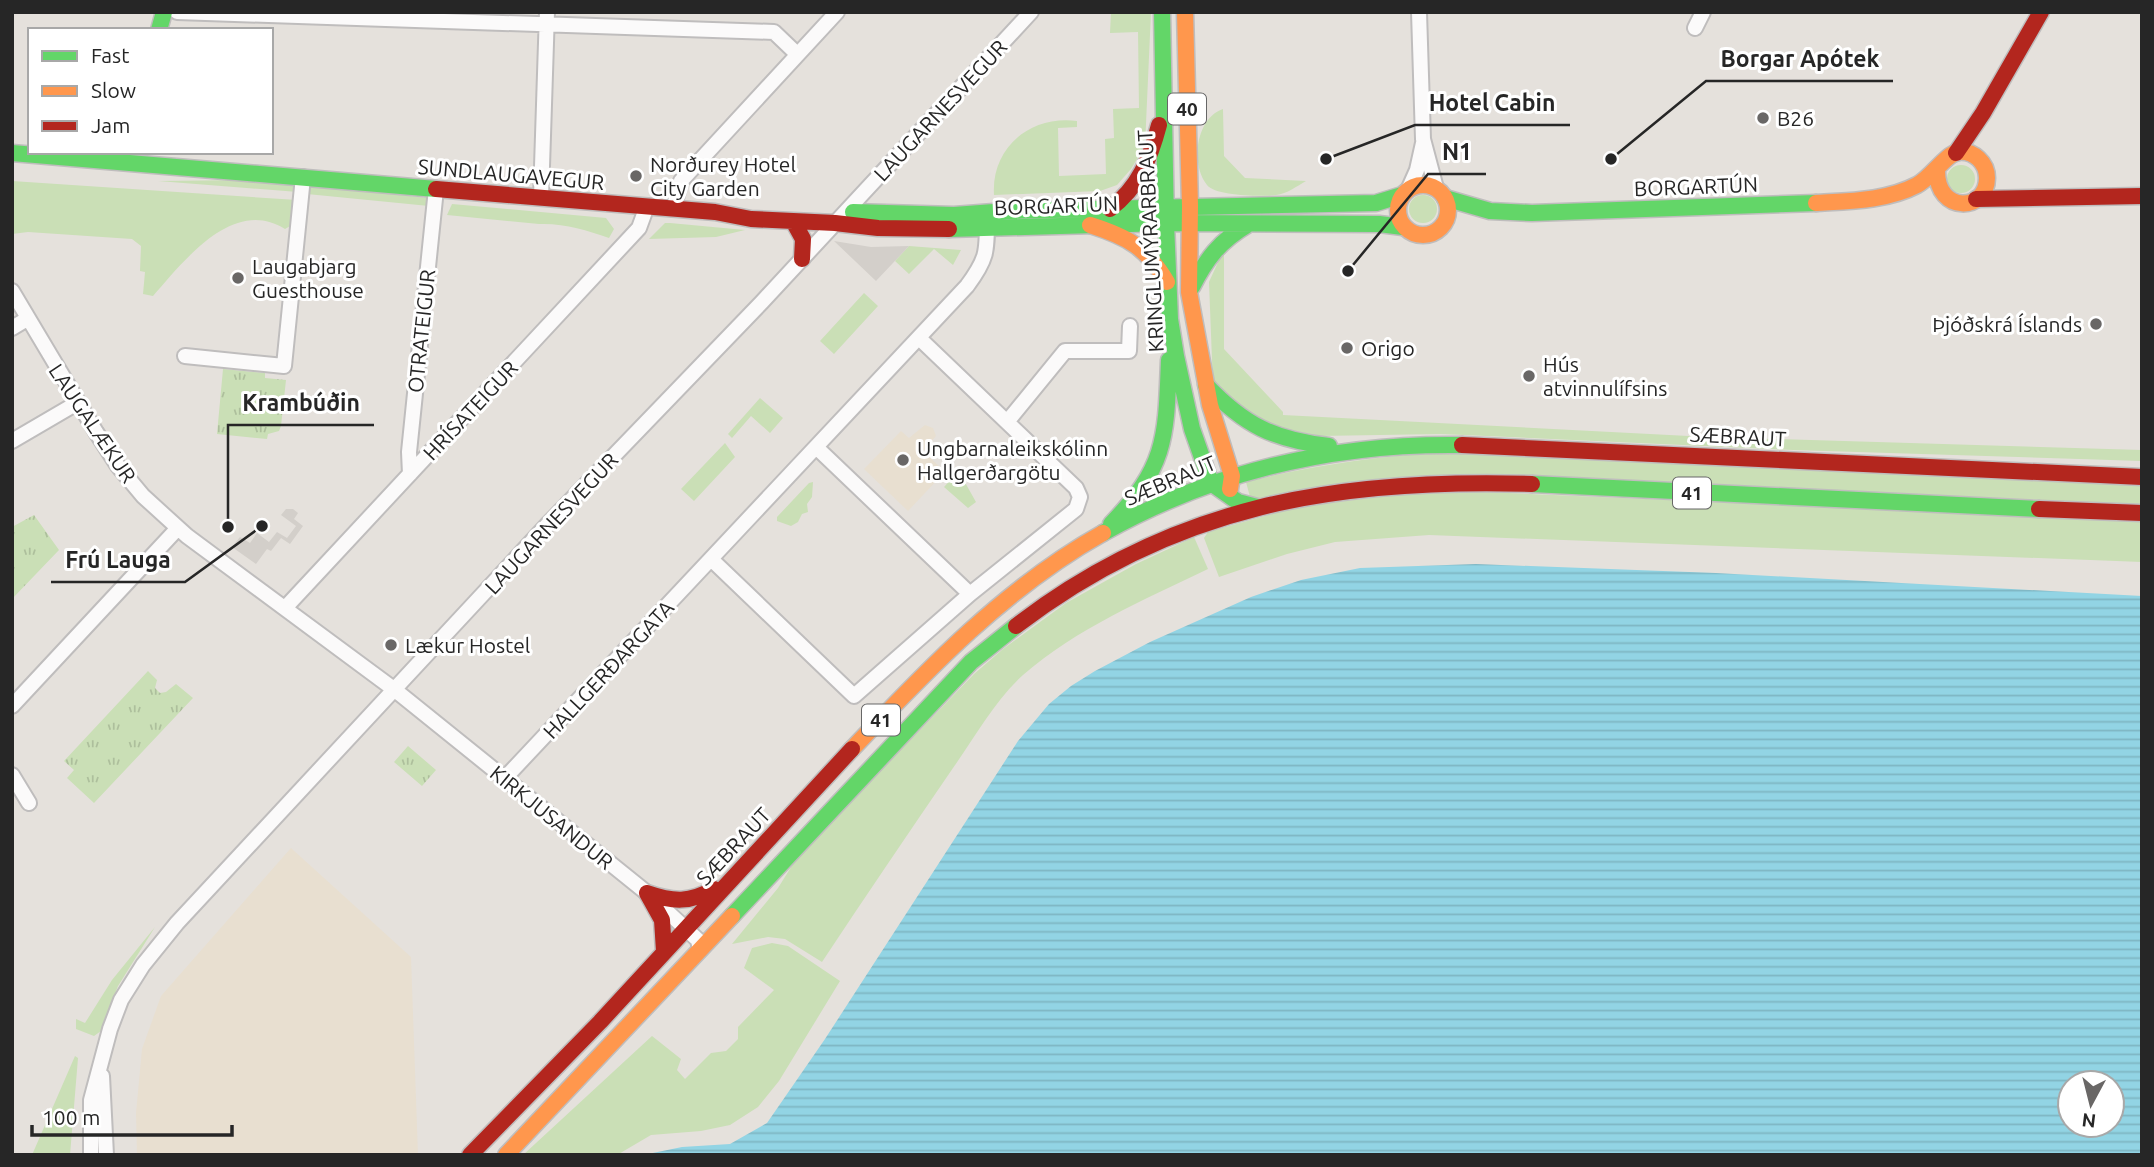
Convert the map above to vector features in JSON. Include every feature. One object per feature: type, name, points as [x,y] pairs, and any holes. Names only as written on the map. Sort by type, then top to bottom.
[{"type":"main road","name":"KRINGLUMÝRARBRAUT","points":[[1162,12],[1164,106],[1176,211],[1190,223],[1189,292],[1206,384],[1232,476],[1228,495]]},
{"type":"main road","points":[[1170,12],[1174,26],[1176,211]]},
{"type":"main road","name":"KRINGLUMÝRARBRAUT","points":[[1185,12],[1176,211],[1169,286],[1170,319],[1192,429],[1211,483]]},
{"type":"main road","points":[[1956,153],[1983,113],[2041,12]]},
{"type":"main road","points":[[1110,209],[1134,189],[1139,181],[1164,106]]},
{"type":"main road","points":[[1976,199],[1986,185],[1983,166],[1983,113]]},
{"type":"main road","name":"SUNDLAUGAVEGUR","points":[[12,153],[715,212],[733,217],[793,221],[840,217]]},
{"type":"main road","name":"BORGARTÚN","points":[[1904,192],[1937,171],[1946,158],[1956,153],[1971,154],[1983,166],[2032,196]]},
{"type":"main road","name":"SUNDLAUGAVEGUR","points":[[12,164],[126,163]]},
{"type":"main road","points":[[1937,171],[1938,188],[1944,197]]},
{"type":"main road","name":"BORGARTÚN","points":[[840,217],[878,228],[1110,209],[1176,211],[1376,203],[1422,184],[1490,211]]},
{"type":"main road","points":[[1404,227],[1397,211],[1406,191]]},
{"type":"main road","name":"BORGARTÚN","points":[[987,220],[1090,225],[1176,211],[1190,223],[1379,224],[1404,227],[1422,236],[1436,232],[1444,224],[1490,211],[1564,212],[1817,202],[1904,192],[1944,197],[1960,204],[1976,199],[2032,196],[2142,196]]},
{"type":"main road","points":[[1441,193],[1448,211],[1444,224]]},
{"type":"main road","name":"SUNDLAUGAVEGUR","points":[[715,212],[730,210],[840,217]]},
{"type":"main road","points":[[793,221],[805,242],[802,259]]},
{"type":"main road","points":[[1090,225],[1136,242],[1154,259],[1169,286]]},
{"type":"main road","points":[[1189,292],[1215,246],[1247,225]]},
{"type":"main road","points":[[1098,536],[1143,486],[1156,468],[1162,450],[1166,420],[1170,319]]},
{"type":"main road","points":[[1206,384],[1222,403],[1264,433],[1306,444],[1359,449]]},
{"type":"main road","name":"SÆBRAUT","points":[[470,1155],[595,1027],[930,669],[992,610],[1098,536],[1211,483],[1299,459],[1359,449],[1426,444],[2142,477]]},
{"type":"main road","points":[[1211,483],[1247,506],[1259,508]]},
{"type":"main road","name":"41","points":[[506,1155],[919,716],[992,644],[1066,590],[1129,553],[1199,524],[1259,508],[1372,487],[1483,484],[2142,513]]},
{"type":"main road","points":[[1199,524],[1216,511],[1228,495]]},
{"type":"main road","points":[[647,893],[665,900],[687,903],[699,899],[731,879]]},
{"type":"main road","points":[[647,893],[662,915],[665,927],[664,951]]},
{"type":"street","points":[[177,12],[547,18],[774,32],[797,54]]},
{"type":"street","points":[[673,209],[681,181],[837,12]]},
{"type":"street","name":"LAUGARNESVEGUR","points":[[91,1155],[91,1100],[102,1054],[121,1000],[151,955],[177,923],[548,524],[802,259],[1031,12]]},
{"type":"street","points":[[1406,191],[1417,170],[1423,139],[1419,12]]},
{"type":"street","points":[[1695,27],[1703,12]]},
{"type":"street","points":[[541,197],[547,18]]},
{"type":"street","points":[[1423,139],[1441,193]]},
{"type":"street","points":[[185,356],[284,366],[303,177]]},
{"type":"street","name":"OTRATEIGUR","points":[[410,474],[409,452],[436,189]]},
{"type":"street","name":"HRÍSATEIGUR","points":[[285,608],[639,228],[646,206]]},
{"type":"street","name":"HALLGERÐARGATA","points":[[505,778],[967,286],[986,254],[987,220]]},
{"type":"street","name":"LAUGALÆKUR","points":[[12,291],[77,403],[118,466],[143,496],[178,528],[395,690]]},
{"type":"street","points":[[12,328],[27,319]]},
{"type":"street","points":[[1007,422],[1065,351],[1129,351],[1130,326]]},
{"type":"street","points":[[711,559],[854,696],[970,594],[1076,509],[1080,501],[1076,488],[919,338]]},
{"type":"street","points":[[12,440],[77,403]]},
{"type":"street","points":[[816,447],[970,594]]},
{"type":"street","points":[[12,706],[178,528]]},
{"type":"street","name":"KIRKJUSANDUR","points":[[395,690],[647,893],[700,943],[700,950]]},
{"type":"street","points":[[12,775],[29,803]]},
{"type":"street","name":"LAUGARNESVEGUR","points":[[102,1054],[106,1155]]},
{"type":"shaded area","points":[[834,241],[871,247],[909,246],[876,281]]},
{"type":"shaded area","name":"Ungbarnaleikskólinn Hallgerðargötu","points":[[925,425],[933,428],[936,436],[923,451],[941,468],[941,476],[908,511],[864,469],[901,431],[909,438]]},
{"type":"shaded area","points":[[286,509],[293,509],[298,513],[294,519],[303,526],[290,544],[281,538],[271,551],[267,549],[256,564],[232,547],[240,537],[250,543],[257,533],[269,542],[277,532],[287,538],[296,526],[281,515]]},
{"type":"shaded area","points":[[291,848],[411,957],[418,1155],[137,1155],[136,1113],[142,1049],[161,996]]},
{"type":"green space","points":[[1111,12],[1151,12],[1145,146],[1131,169],[1117,185],[1100,191],[994,195],[999,163],[1007,149],[1029,129],[1044,123],[1077,121],[1077,127],[1058,128],[1059,176],[1106,174],[1105,139],[1114,138],[1113,109],[1139,108],[1138,32],[1110,33]]},
{"type":"green space","points":[[1223,109],[1224,156],[1245,178],[1306,181],[1292,190],[1270,196],[1229,194],[1207,185],[1199,166],[1198,142],[1207,122]]},
{"type":"green space","points":[[1961,165],[1971,169],[1975,179],[1971,189],[1961,193],[1951,189],[1947,179],[1951,169]]},
{"type":"green space","points":[[246,180],[294,184],[298,192],[158,181]]},
{"type":"green space","points":[[12,181],[297,200],[297,222],[285,229],[266,221],[247,221],[228,227],[194,251],[153,296],[143,294],[145,272],[140,271],[141,246],[132,239],[28,232],[12,234]]},
{"type":"green space","points":[[308,185],[428,198],[429,206],[307,194]]},
{"type":"green space","points":[[1423,195],[1433,199],[1437,209],[1433,219],[1423,223],[1413,219],[1409,209],[1413,199]]},
{"type":"green space","points":[[452,204],[606,218],[614,229],[609,238],[566,226],[447,215]]},
{"type":"green space","points":[[665,223],[745,230],[716,237],[649,239]]},
{"type":"green space","points":[[909,246],[961,250],[953,265],[934,249],[909,274],[895,261]]},
{"type":"green space","points":[[1224,249],[1224,349],[1283,415],[1708,437],[2142,450],[2142,461],[1793,450],[1441,434],[1319,436],[1263,424],[1213,386],[1209,282]]},
{"type":"green space","points":[[864,293],[878,306],[834,354],[820,341]]},
{"type":"green space","points":[[223,369],[265,373],[265,378],[286,380],[279,431],[268,434],[267,439],[217,434]]},
{"type":"green space","points":[[760,398],[783,418],[770,433],[751,416],[732,438],[728,434]]},
{"type":"green space","points":[[725,443],[735,457],[694,501],[681,489]]},
{"type":"green space","points":[[1439,452],[2142,481],[2142,505],[1591,478],[1266,499],[1250,497],[1246,482],[1342,463]]},
{"type":"green space","points":[[956,474],[963,479],[976,502],[968,508],[944,487]]},
{"type":"green space","points":[[813,482],[812,497],[807,504],[808,512],[802,514],[798,522],[791,526],[777,521],[777,517]]},
{"type":"green space","points":[[1435,490],[2142,520],[2142,562],[1429,535],[1335,542],[1287,554],[1219,577],[1204,538],[1208,532],[1297,507]]},
{"type":"green space","points":[[34,515],[59,550],[12,599],[12,527]]},
{"type":"green space","points":[[1194,537],[1208,569],[1088,629],[1044,658],[1003,696],[822,962],[785,939],[768,937],[732,944],[778,888],[798,856],[974,674],[1066,603],[1136,564]]},
{"type":"green space","points":[[148,671],[157,680],[155,688],[160,693],[176,684],[193,698],[94,803],[67,778],[74,770],[64,761]]},
{"type":"green space","points":[[408,746],[436,770],[422,786],[394,762]]},
{"type":"green space","points":[[155,927],[118,986],[101,1031],[94,1036],[76,1029],[76,1019],[85,1023],[112,980]]},
{"type":"green space","points":[[772,943],[788,946],[840,981],[779,1081],[758,1107],[730,1125],[701,1131],[651,1135],[617,1155],[523,1155],[652,1036],[681,1059],[677,1070],[685,1079],[711,1053],[726,1051],[738,1039],[738,1027],[774,990],[744,968],[752,948]]},
{"type":"green space","points":[[75,1056],[78,1058],[70,1155],[32,1155]]},
{"type":"water","points":[[1476,564],[1716,573],[2142,596],[2142,1155],[643,1155],[682,1147],[730,1144],[767,1123],[825,1039],[1018,741],[1049,704],[1095,671],[1150,642],[1251,597],[1301,580],[1360,568]]},
{"type":"traffic: fast","points":[[160,28],[164,12]]},
{"type":"traffic: fast","points":[[1162,12],[1166,223],[1170,319],[1176,356],[1192,429],[1211,483],[1238,502],[1257,507]]},
{"type":"traffic: fast","points":[[12,153],[436,189]]},
{"type":"traffic: fast","points":[[853,212],[954,215],[1007,211],[1376,203],[1402,195]]},
{"type":"traffic: fast","points":[[1445,198],[1490,211],[1532,213],[1816,203]]},
{"type":"traffic: fast","points":[[949,229],[1166,223],[1379,224],[1403,227]]},
{"type":"traffic: fast","points":[[1192,287],[1215,252],[1247,225]]},
{"type":"traffic: fast","points":[[1111,524],[1143,485],[1160,449],[1167,410],[1169,360]]},
{"type":"traffic: fast","points":[[1206,385],[1234,411],[1261,428],[1292,440],[1329,446]]},
{"type":"traffic: fast","points":[[1103,533],[1188,493],[1276,465],[1368,449],[1462,445]]},
{"type":"traffic: fast","points":[[1532,484],[2039,509]]},
{"type":"traffic: fast","points":[[732,916],[971,662],[1016,626]]},
{"type":"traffic: slow","points":[[1185,12],[1190,206],[1189,292],[1210,405],[1232,476],[1230,489]]},
{"type":"traffic: slow","points":[[1816,203],[1867,199],[1905,190],[1922,182],[1948,157],[1958,152],[1974,155],[1985,167],[1985,189],[1971,202],[1953,201],[1939,185],[1937,171]]},
{"type":"traffic: slow","points":[[1413,186],[1433,186],[1447,200],[1448,210],[1447,220],[1433,234],[1413,234],[1399,220],[1399,200],[1413,186]]},
{"type":"traffic: slow","points":[[1090,225],[1135,245],[1151,260],[1167,282]]},
{"type":"traffic: slow","points":[[852,749],[939,660],[1001,604],[1067,555],[1103,533]]},
{"type":"traffic: slow","points":[[506,1155],[732,916]]},
{"type":"traffic: jam","points":[[1956,153],[1983,113],[2041,12]]},
{"type":"traffic: jam","points":[[1110,209],[1129,191],[1142,172],[1159,125]]},
{"type":"traffic: jam","points":[[436,189],[715,212],[751,219],[878,228],[949,229]]},
{"type":"traffic: jam","points":[[1976,199],[2142,196]]},
{"type":"traffic: jam","points":[[793,221],[803,239],[802,259]]},
{"type":"traffic: jam","points":[[1462,445],[2142,477]]},
{"type":"traffic: jam","points":[[1016,626],[1075,585],[1136,552],[1197,526],[1260,507],[1325,494],[1392,487],[1461,483],[1532,484]]},
{"type":"traffic: jam","points":[[2039,509],[2142,513]]},
{"type":"traffic: jam","points":[[470,1155],[600,1022],[852,749]]},
{"type":"traffic: jam","points":[[647,893],[681,900],[697,897],[714,889]]},
{"type":"traffic: jam","points":[[647,893],[662,920],[664,951]]},
{"type":"place","name":"B26","points":[[1763,118]]},
{"type":"place","name":"Hotel Cabin","points":[[1326,159]]},
{"type":"place","name":"Borgar Apótek","points":[[1611,159]]},
{"type":"place","name":"Norðurey Hotel City Garden","points":[[636,176]]},
{"type":"place","name":"N1","points":[[1348,271]]},
{"type":"place","name":"Laugabjarg Guesthouse","points":[[238,278]]},
{"type":"place","name":"Þjóðskrá Íslands","points":[[2096,324]]},
{"type":"place","name":"Origo","points":[[1347,348]]},
{"type":"place","name":"Hús atvinnulífsins","points":[[1529,376]]},
{"type":"place","name":"Ungbarnaleikskólinn Hallgerðargötu","points":[[903,460]]},
{"type":"place","name":"Frú Lauga","points":[[262,526]]},
{"type":"place","name":"Krambúðin","points":[[228,527]]},
{"type":"place","name":"Lækur Hostel","points":[[391,645]]}]
